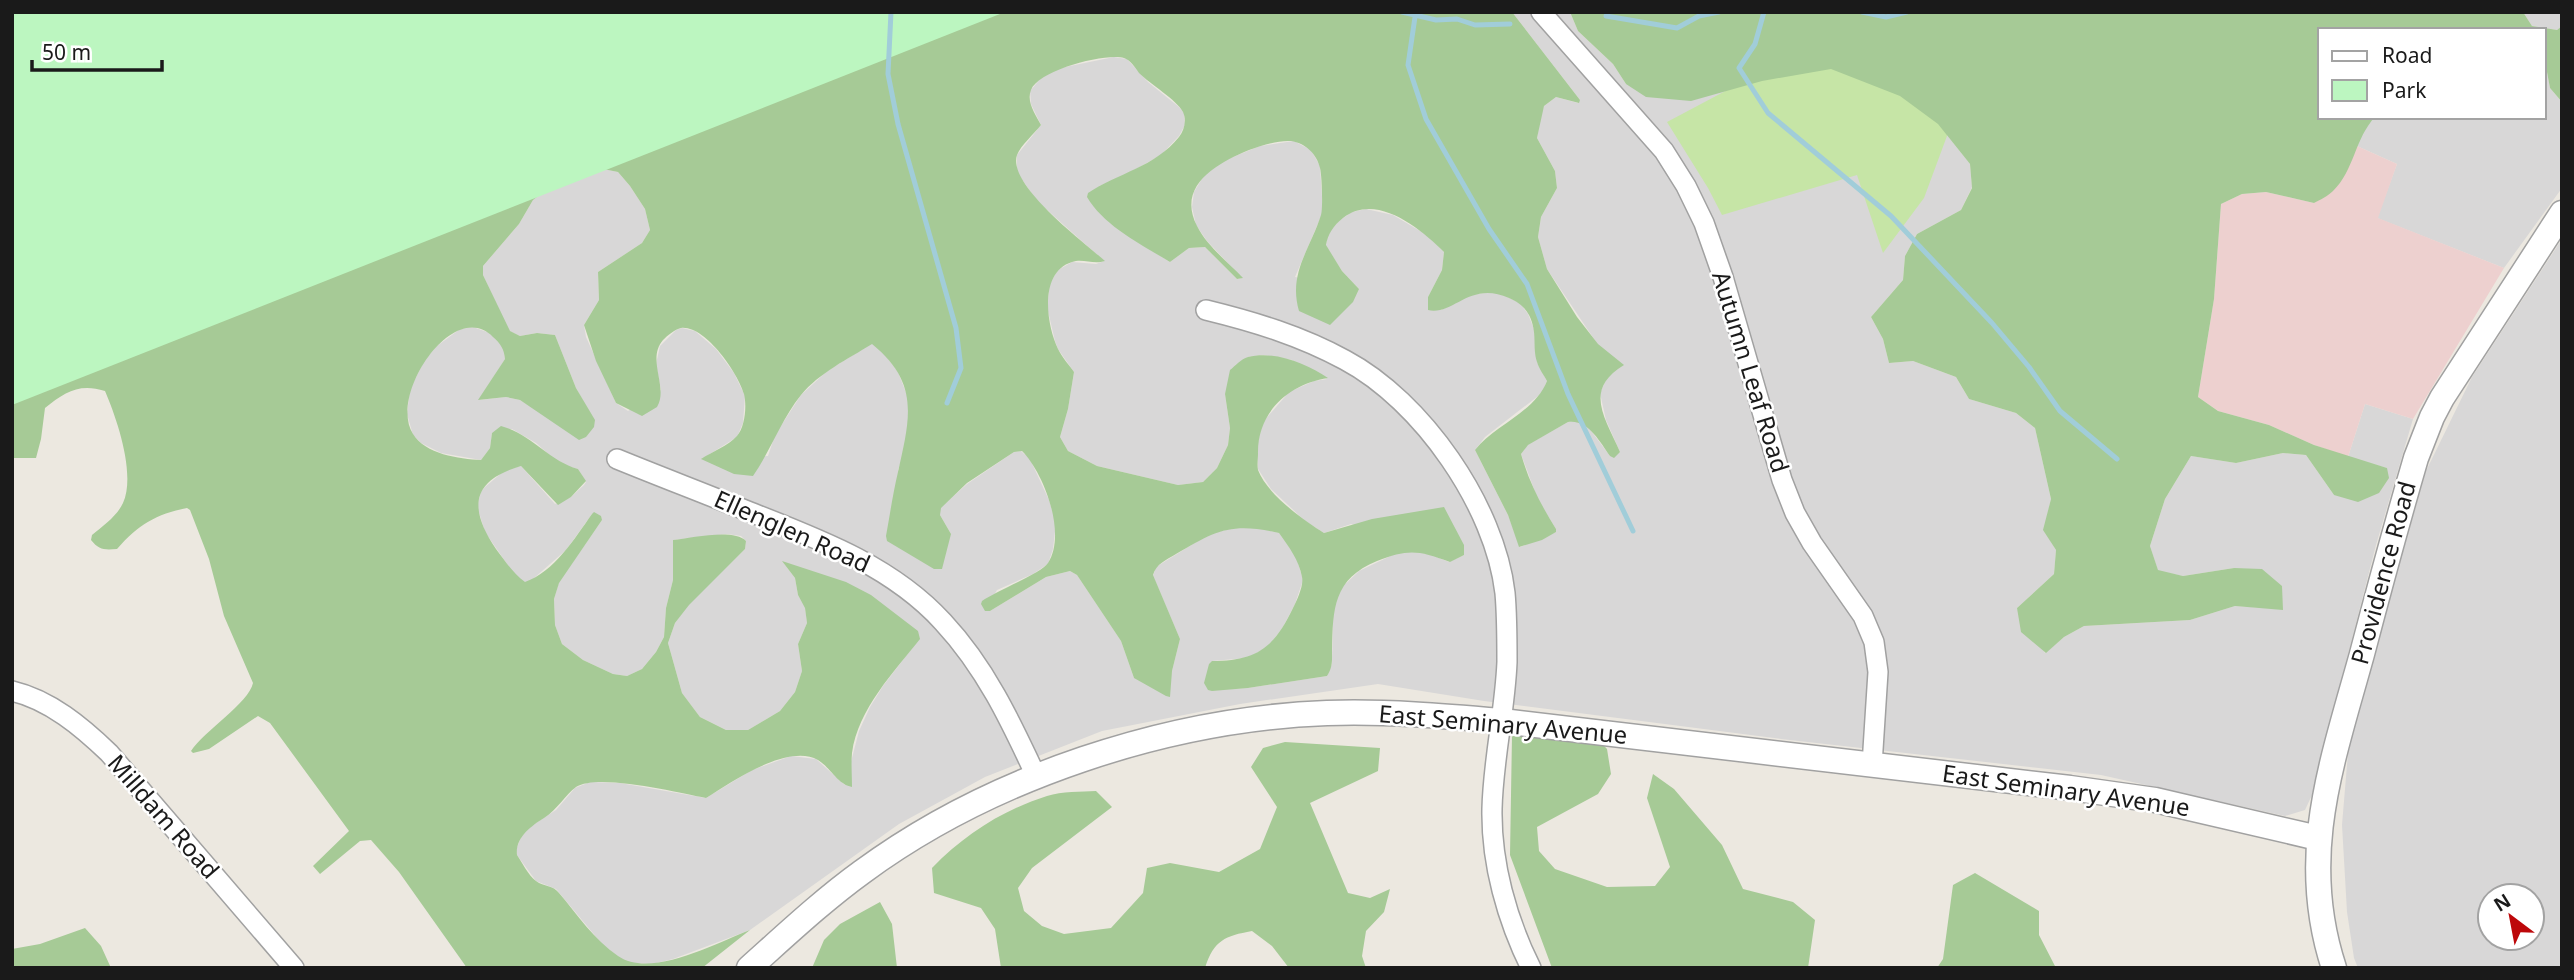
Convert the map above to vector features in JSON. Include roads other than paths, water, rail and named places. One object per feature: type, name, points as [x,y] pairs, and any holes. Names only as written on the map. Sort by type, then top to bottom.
[{"type":"street","name":"Autumn Leaf Road","points":[[1541,12],[1664,151],[1686,186],[1704,223],[1723,277],[1786,491],[1812,543],[1863,616],[1874,642],[1878,672],[1872,765]]},
{"type":"street","name":"Providence Road","points":[[2334,968],[2320,917],[2317,888],[2318,838],[2340,734],[2406,493],[2423,437],[2455,378],[2562,213]]},
{"type":"street","points":[[1206,310],[1296,336],[1348,361],[1398,398],[1442,445],[1473,498],[1494,547],[1505,592],[1507,662],[1492,810],[1496,858],[1506,907],[1531,968]]},
{"type":"street","name":"Ellenglen Road","points":[[617,459],[813,537],[873,566],[908,590],[943,621],[980,667],[1004,707],[1036,776]]},
{"type":"street","name":"Milldam Road","points":[[12,691],[50,707],[81,727],[109,753],[294,968]]},
{"type":"street","name":"East Seminary Avenue","points":[[749,968],[863,871],[929,830],[1036,776],[1105,752],[1175,733],[1252,720],[1326,713],[1407,713],[1502,721],[2070,788],[2155,800],[2318,838]]},
{"type":"waterway","points":[[891,12],[888,74],[898,124],[956,328],[961,368],[947,403]]},
{"type":"waterway","points":[[1402,12],[1436,20],[1457,19],[1475,25],[1510,24]]},
{"type":"waterway","points":[[1606,16],[1677,28],[1699,16],[1719,12]]},
{"type":"waterway","points":[[1764,12],[1755,44],[1739,68],[1768,113],[1891,216],[1992,323],[2029,367],[2060,411],[2117,459]]},
{"type":"waterway","points":[[1862,12],[1886,17],[1907,12]]},
{"type":"waterway","points":[[1415,17],[1408,65],[1426,119],[1489,229],[1527,284],[1568,394],[1633,531]]}]
